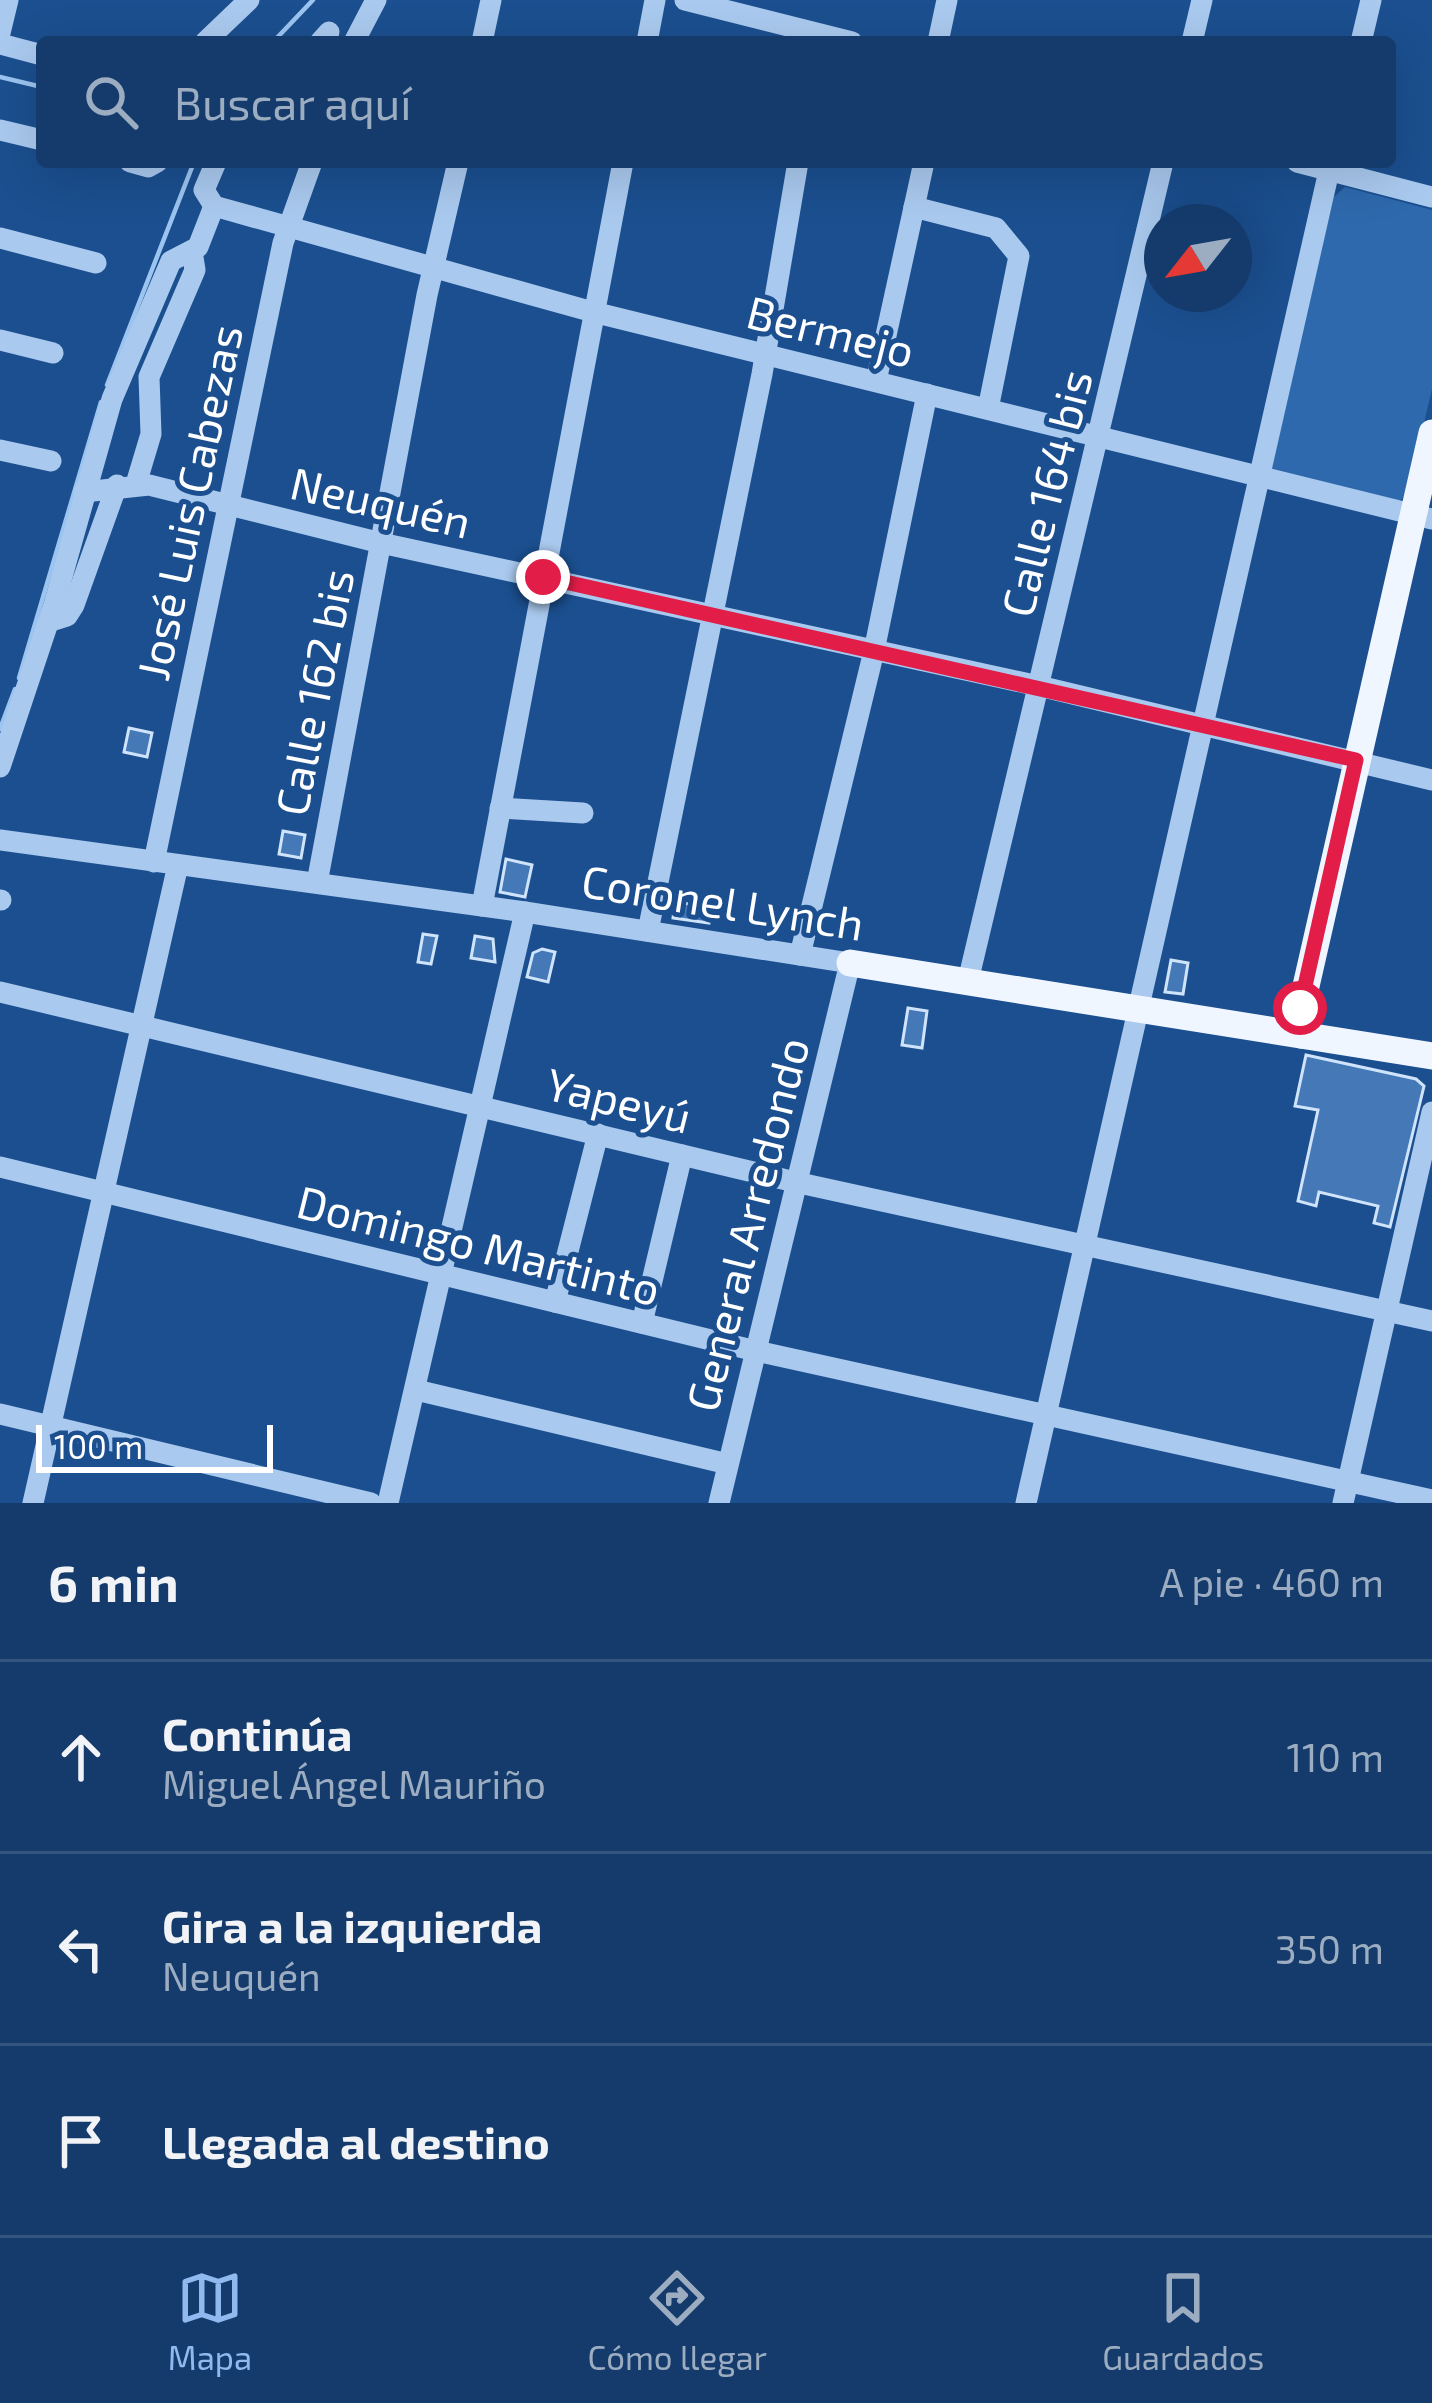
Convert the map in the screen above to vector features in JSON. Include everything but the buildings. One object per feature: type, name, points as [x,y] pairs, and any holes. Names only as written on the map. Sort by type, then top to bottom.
[{"type":"main road","points":[[1302,1035],[1318,1012],[1364,763],[1426,514],[1432,433]]},
{"type":"main road","name":"Coronel Lynch","points":[[850,964],[1432,1056]]},
{"type":"street","points":[[0,33],[8,0]]},
{"type":"street","points":[[211,36],[248,0]]},
{"type":"street","points":[[357,36],[376,0]]},
{"type":"street","points":[[483,36],[491,0]]},
{"type":"street","points":[[648,36],[656,0]]},
{"type":"street","points":[[686,0],[753,7],[820,36]]},
{"type":"street","points":[[939,36],[947,0]]},
{"type":"street","points":[[1193,36],[1202,0]]},
{"type":"street","points":[[1362,36],[1371,0]]},
{"type":"street","points":[[0,44],[36,53]]},
{"type":"street","points":[[0,130],[36,139]]},
{"type":"street","points":[[48,622],[67,616],[74,605],[151,434],[149,377],[195,270],[192,251],[214,206],[204,190],[213,168]]},
{"type":"street","name":"José Luis Cabezas","points":[[154,862],[225,506],[288,229],[310,168]]},
{"type":"street","name":"Calle 162 bis","points":[[317,883],[457,168]]},
{"type":"street","points":[[482,906],[622,168]]},
{"type":"street","points":[[648,931],[797,168]]},
{"type":"street","points":[[876,380],[923,168]]},
{"type":"street","name":"Calle 164 bis","points":[[968,981],[1162,168]]},
{"type":"street","points":[[1026,1503],[1329,168]]},
{"type":"street","points":[[1332,168],[1432,197]]},
{"type":"street","name":"Bermejo","points":[[214,206],[592,312],[1426,514]]},
{"type":"street","points":[[914,207],[996,228],[1019,256],[988,409]]},
{"type":"street","points":[[0,238],[97,263]]},
{"type":"street","points":[[0,767],[48,622],[112,399],[172,261],[192,251]]},
{"type":"street","points":[[0,340],[53,353]]},
{"type":"street","points":[[800,955],[874,651],[927,394]]},
{"type":"street","points":[[0,450],[50,461]]},
{"type":"street","name":"Neuquén","points":[[84,492],[126,484],[1039,686],[1432,780]]},
{"type":"street","points":[[500,808],[583,813]]},
{"type":"street","name":"Coronel Lynch","points":[[0,840],[525,912],[850,964]]},
{"type":"street","points":[[34,1503],[178,866]]},
{"type":"street","points":[[388,1503],[525,912]]},
{"type":"street","name":"General Arredondo","points":[[719,1503],[850,964]]},
{"type":"street","name":"Yapeyú","points":[[0,992],[795,1182],[1432,1321]]},
{"type":"street","points":[[1345,1492],[1432,1112]]},
{"type":"street","points":[[555,1302],[598,1134]]},
{"type":"street","points":[[642,1323],[682,1155]]},
{"type":"street","name":"Domingo Martinto","points":[[0,1167],[756,1351],[1046,1414],[1345,1492],[1432,1500]]},
{"type":"street","points":[[416,1390],[728,1464]]},
{"type":"street","points":[[0,1414],[370,1503]]},
{"type":"shaded area","points":[[1345,187],[1432,210],[1432,389],[1407,495],[1398,502],[1276,476],[1268,466],[1334,197]]},
{"type":"waterway","points":[[279,36],[313,0]]},
{"type":"waterway","points":[[0,77],[36,86]]},
{"type":"waterway","points":[[107,385],[192,168]]},
{"type":"waterway","points":[[19,678],[101,402]]},
{"type":"waterway","points":[[0,729],[15,689]]},
{"type":"route","points":[[543,577],[1356,760],[1300,1008]]}]
